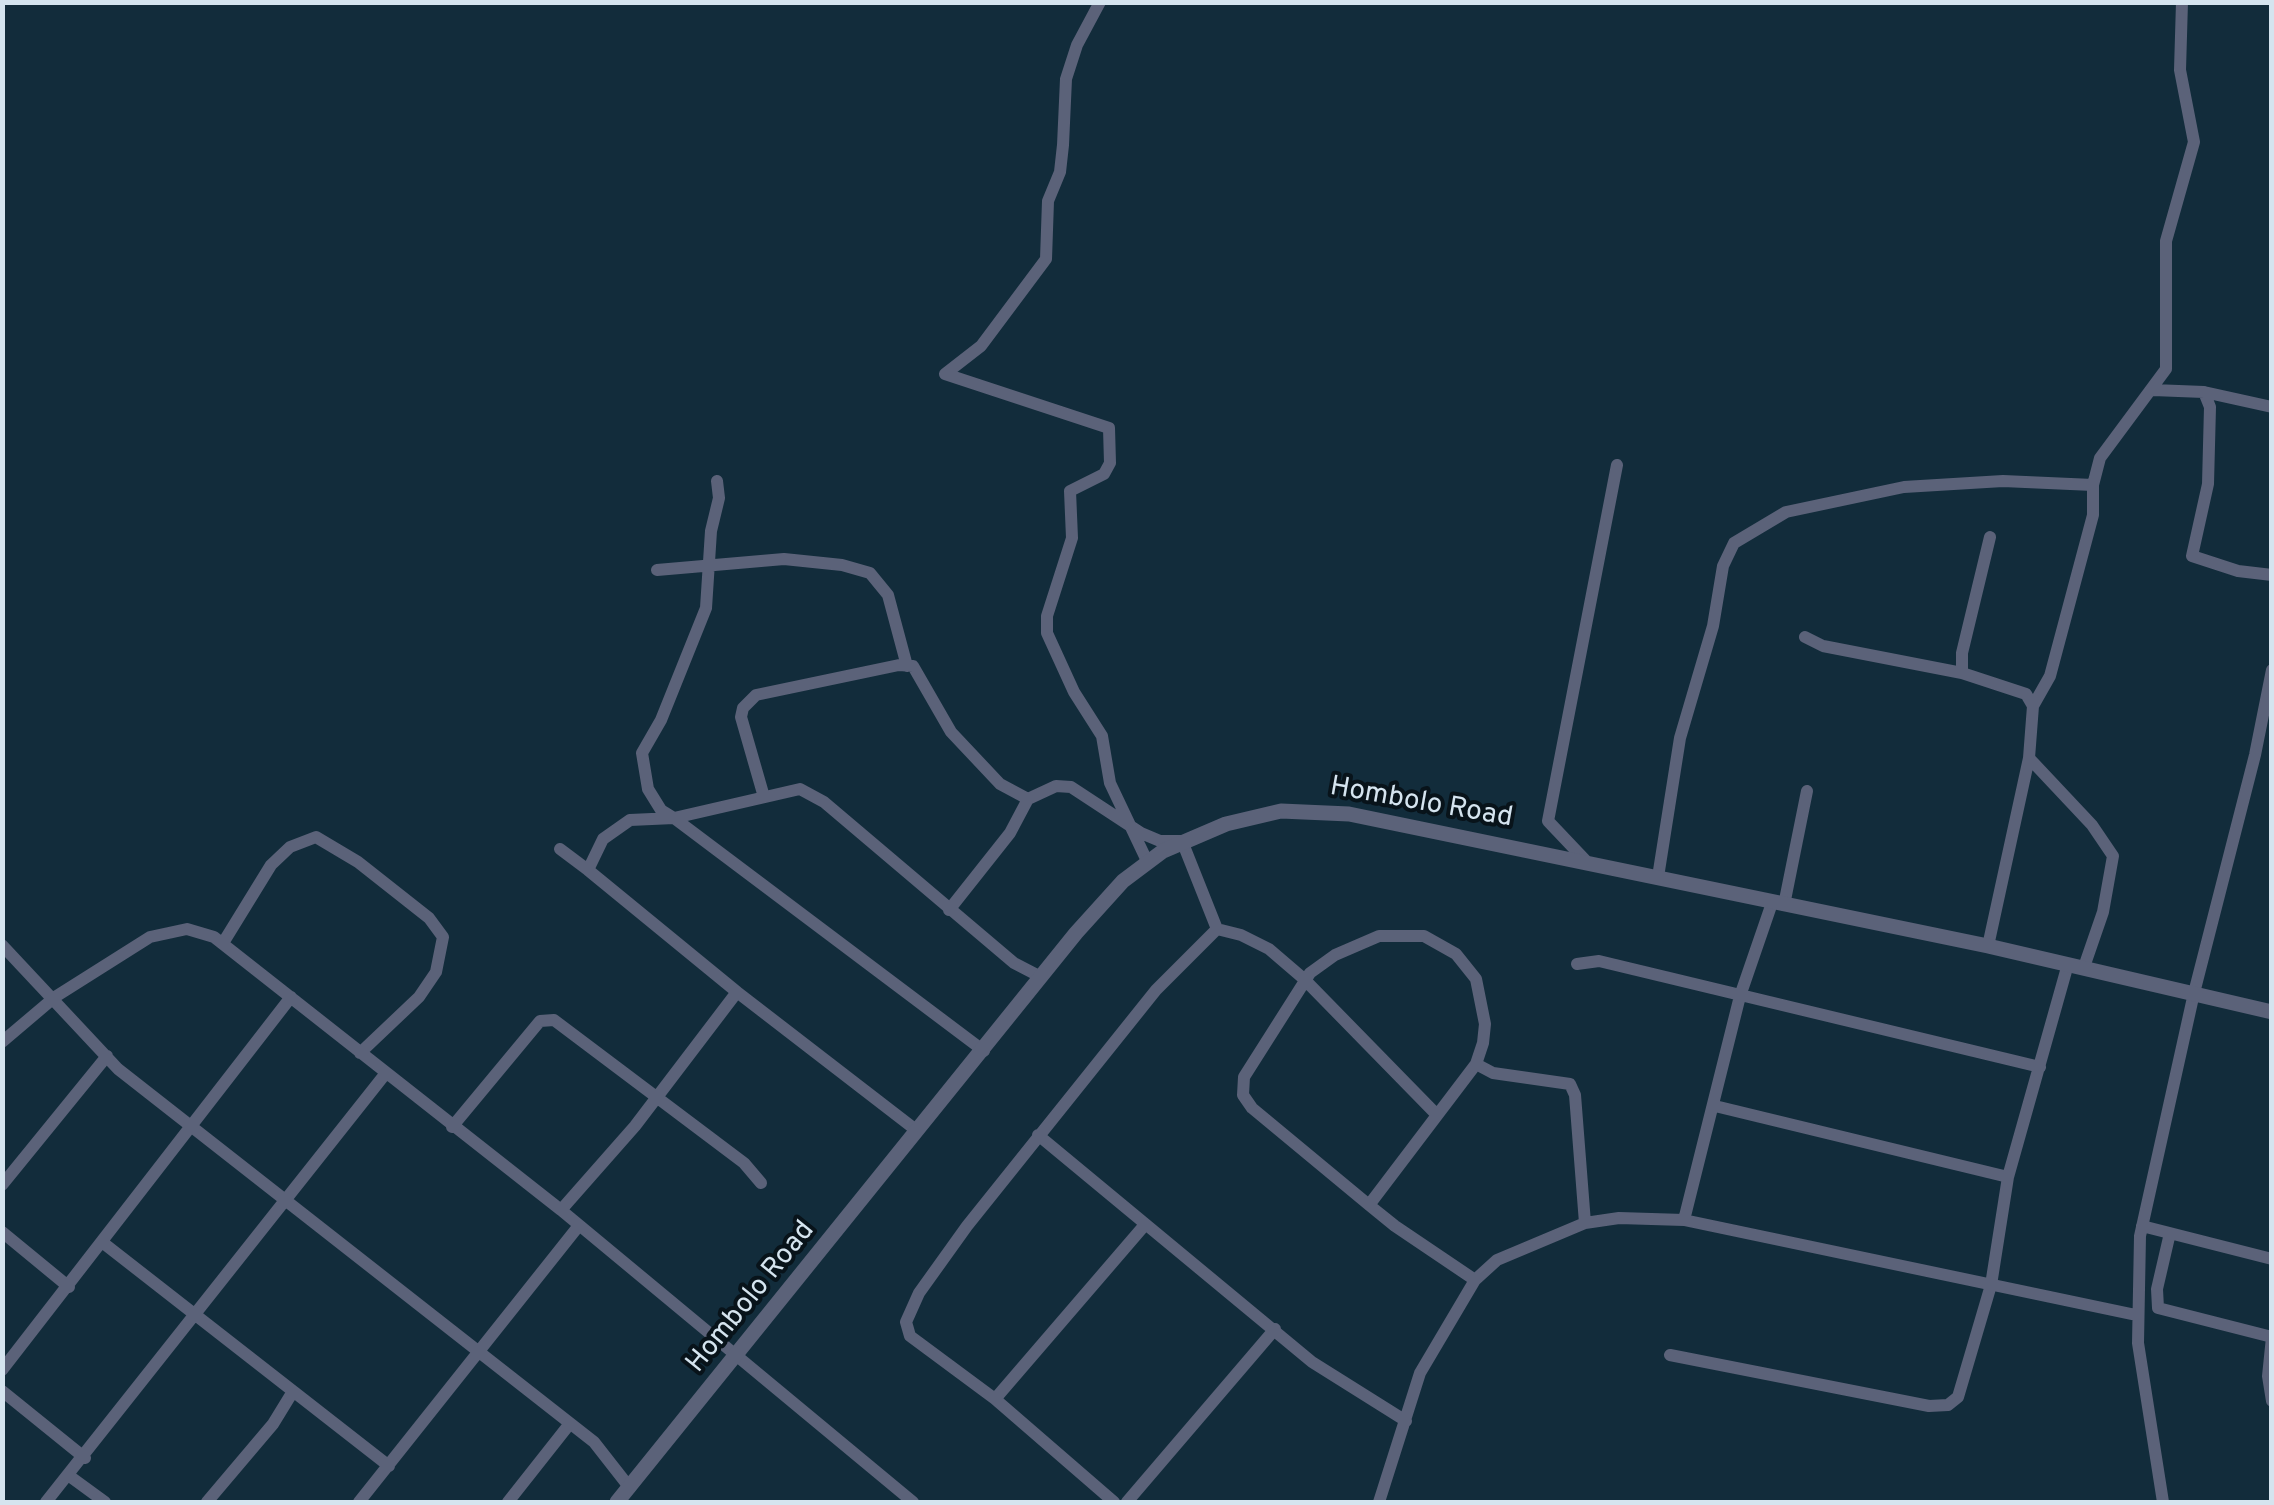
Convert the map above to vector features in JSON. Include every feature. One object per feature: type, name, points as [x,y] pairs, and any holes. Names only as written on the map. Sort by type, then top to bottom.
[{"type":"street","points":[[1100,2],[1076,45],[1066,78],[1063,145],[1060,172],[1048,202],[1046,259],[982,346],[945,374],[1109,428],[1110,463],[1104,474],[1070,491],[1072,538],[1047,616],[1047,633],[1074,692],[1102,736],[1110,783],[1148,863]]},
{"type":"street","points":[[1988,946],[2029,758],[2033,706],[2050,676],[2094,516],[2092,485],[2111,439],[2153,390],[2166,368],[2169,220],[2184,189],[2194,142],[2180,70],[2182,2]]},
{"type":"street","points":[[2153,390],[2204,392],[2272,407]]},
{"type":"street","points":[[2204,392],[2210,407],[2206,444],[2211,457],[2192,556],[2238,571],[2272,575]]},
{"type":"street","points":[[1585,860],[1548,821],[1617,465]]},
{"type":"street","points":[[1658,877],[1680,738],[1713,626],[1722,566],[1734,543],[1786,512],[1904,487],[2003,480],[2092,485]]},
{"type":"street","points":[[717,481],[706,608],[662,720],[642,753],[648,789],[660,810],[984,1051]]},
{"type":"street","points":[[1962,673],[1962,652],[1990,537]]},
{"type":"street","points":[[657,570],[712,563],[802,560],[870,574],[888,595],[907,666],[925,682],[931,702],[951,732],[1000,784],[1028,799]]},
{"type":"street","points":[[1805,637],[1823,646],[1962,673],[2026,694],[2033,706]]},
{"type":"street","points":[[764,797],[741,717],[743,708],[756,695],[857,671],[907,666]]},
{"type":"street","points":[[2164,1502],[2136,1315],[2142,1226],[2272,670]]},
{"type":"street","points":[[1670,1356],[1928,1406],[1948,1405],[1958,1396],[1991,1285],[2008,1176],[2040,1067],[2076,966],[2103,912],[2113,856],[2081,812],[2029,758]]},
{"type":"street","points":[[949,910],[1010,834],[1028,799],[1056,786],[1071,787],[1160,841],[1182,840],[1217,929]]},
{"type":"street","points":[[588,870],[603,838],[630,820],[674,818],[800,789],[824,802],[1014,963],[1041,977]]},
{"type":"street","points":[[1684,1220],[1740,996],[1778,904],[1807,791]]},
{"type":"street","name":"Hombolo Road","points":[[617,1502],[1041,977],[1123,881],[1182,840],[1281,811],[1349,814],[1559,854],[1988,946],[2272,1012]]},
{"type":"street","points":[[223,943],[271,866],[290,846],[316,837],[358,862],[429,918],[444,938],[440,964],[419,997],[360,1052]]},
{"type":"street","points":[[560,849],[916,1130]]},
{"type":"street","points":[[2,1042],[54,997],[160,933],[187,929],[223,943],[739,1355],[908,1501]]},
{"type":"street","points":[[1217,929],[1258,942],[1304,979],[1438,1116]]},
{"type":"street","points":[[1114,1502],[995,1398],[910,1336],[906,1322],[928,1280],[1038,1135],[1156,990],[1217,929]]},
{"type":"street","points":[[1368,1205],[1476,1064],[1485,1024],[1481,991],[1467,965],[1424,936],[1379,936],[1335,955],[1304,979],[1244,1076],[1243,1095],[1252,1108],[1368,1205],[1475,1280]]},
{"type":"street","points":[[2,945],[107,1056],[284,1202],[479,1349],[568,1426],[594,1442],[630,1488]]},
{"type":"street","points":[[1577,964],[1598,960],[2040,1067]]},
{"type":"street","points":[[560,1210],[586,1185],[737,992]]},
{"type":"street","points":[[2,1370],[291,997]]},
{"type":"street","points":[[452,1127],[540,1021],[561,1022],[744,1163],[761,1183]]},
{"type":"street","points":[[2,1185],[107,1056]]},
{"type":"street","points":[[1476,1064],[1493,1073],[1570,1084],[1575,1094],[1585,1223]]},
{"type":"street","points":[[46,1502],[85,1458],[386,1073]]},
{"type":"street","points":[[1715,1106],[2008,1176]]},
{"type":"street","points":[[1038,1135],[1144,1227],[1276,1328],[1312,1362],[1406,1421]]},
{"type":"street","points":[[1379,1502],[1420,1373],[1475,1280],[1497,1260],[1585,1223],[1619,1218],[1684,1220],[2136,1315]]},
{"type":"street","points":[[2142,1226],[2272,1259]]},
{"type":"street","points":[[995,1398],[1144,1227]]},
{"type":"street","points":[[359,1502],[577,1228]]},
{"type":"street","points":[[2,1232],[69,1287]]},
{"type":"street","points":[[2170,1232],[2157,1289],[2158,1308],[2272,1337],[2272,1401]]},
{"type":"street","points":[[102,1242],[389,1466]]},
{"type":"street","points":[[1128,1502],[1276,1328]]},
{"type":"street","points":[[2,1391],[85,1458]]},
{"type":"street","points":[[206,1502],[273,1424],[292,1393]]},
{"type":"street","points":[[508,1502],[568,1426]]},
{"type":"street","points":[[68,1475],[104,1502]]}]
